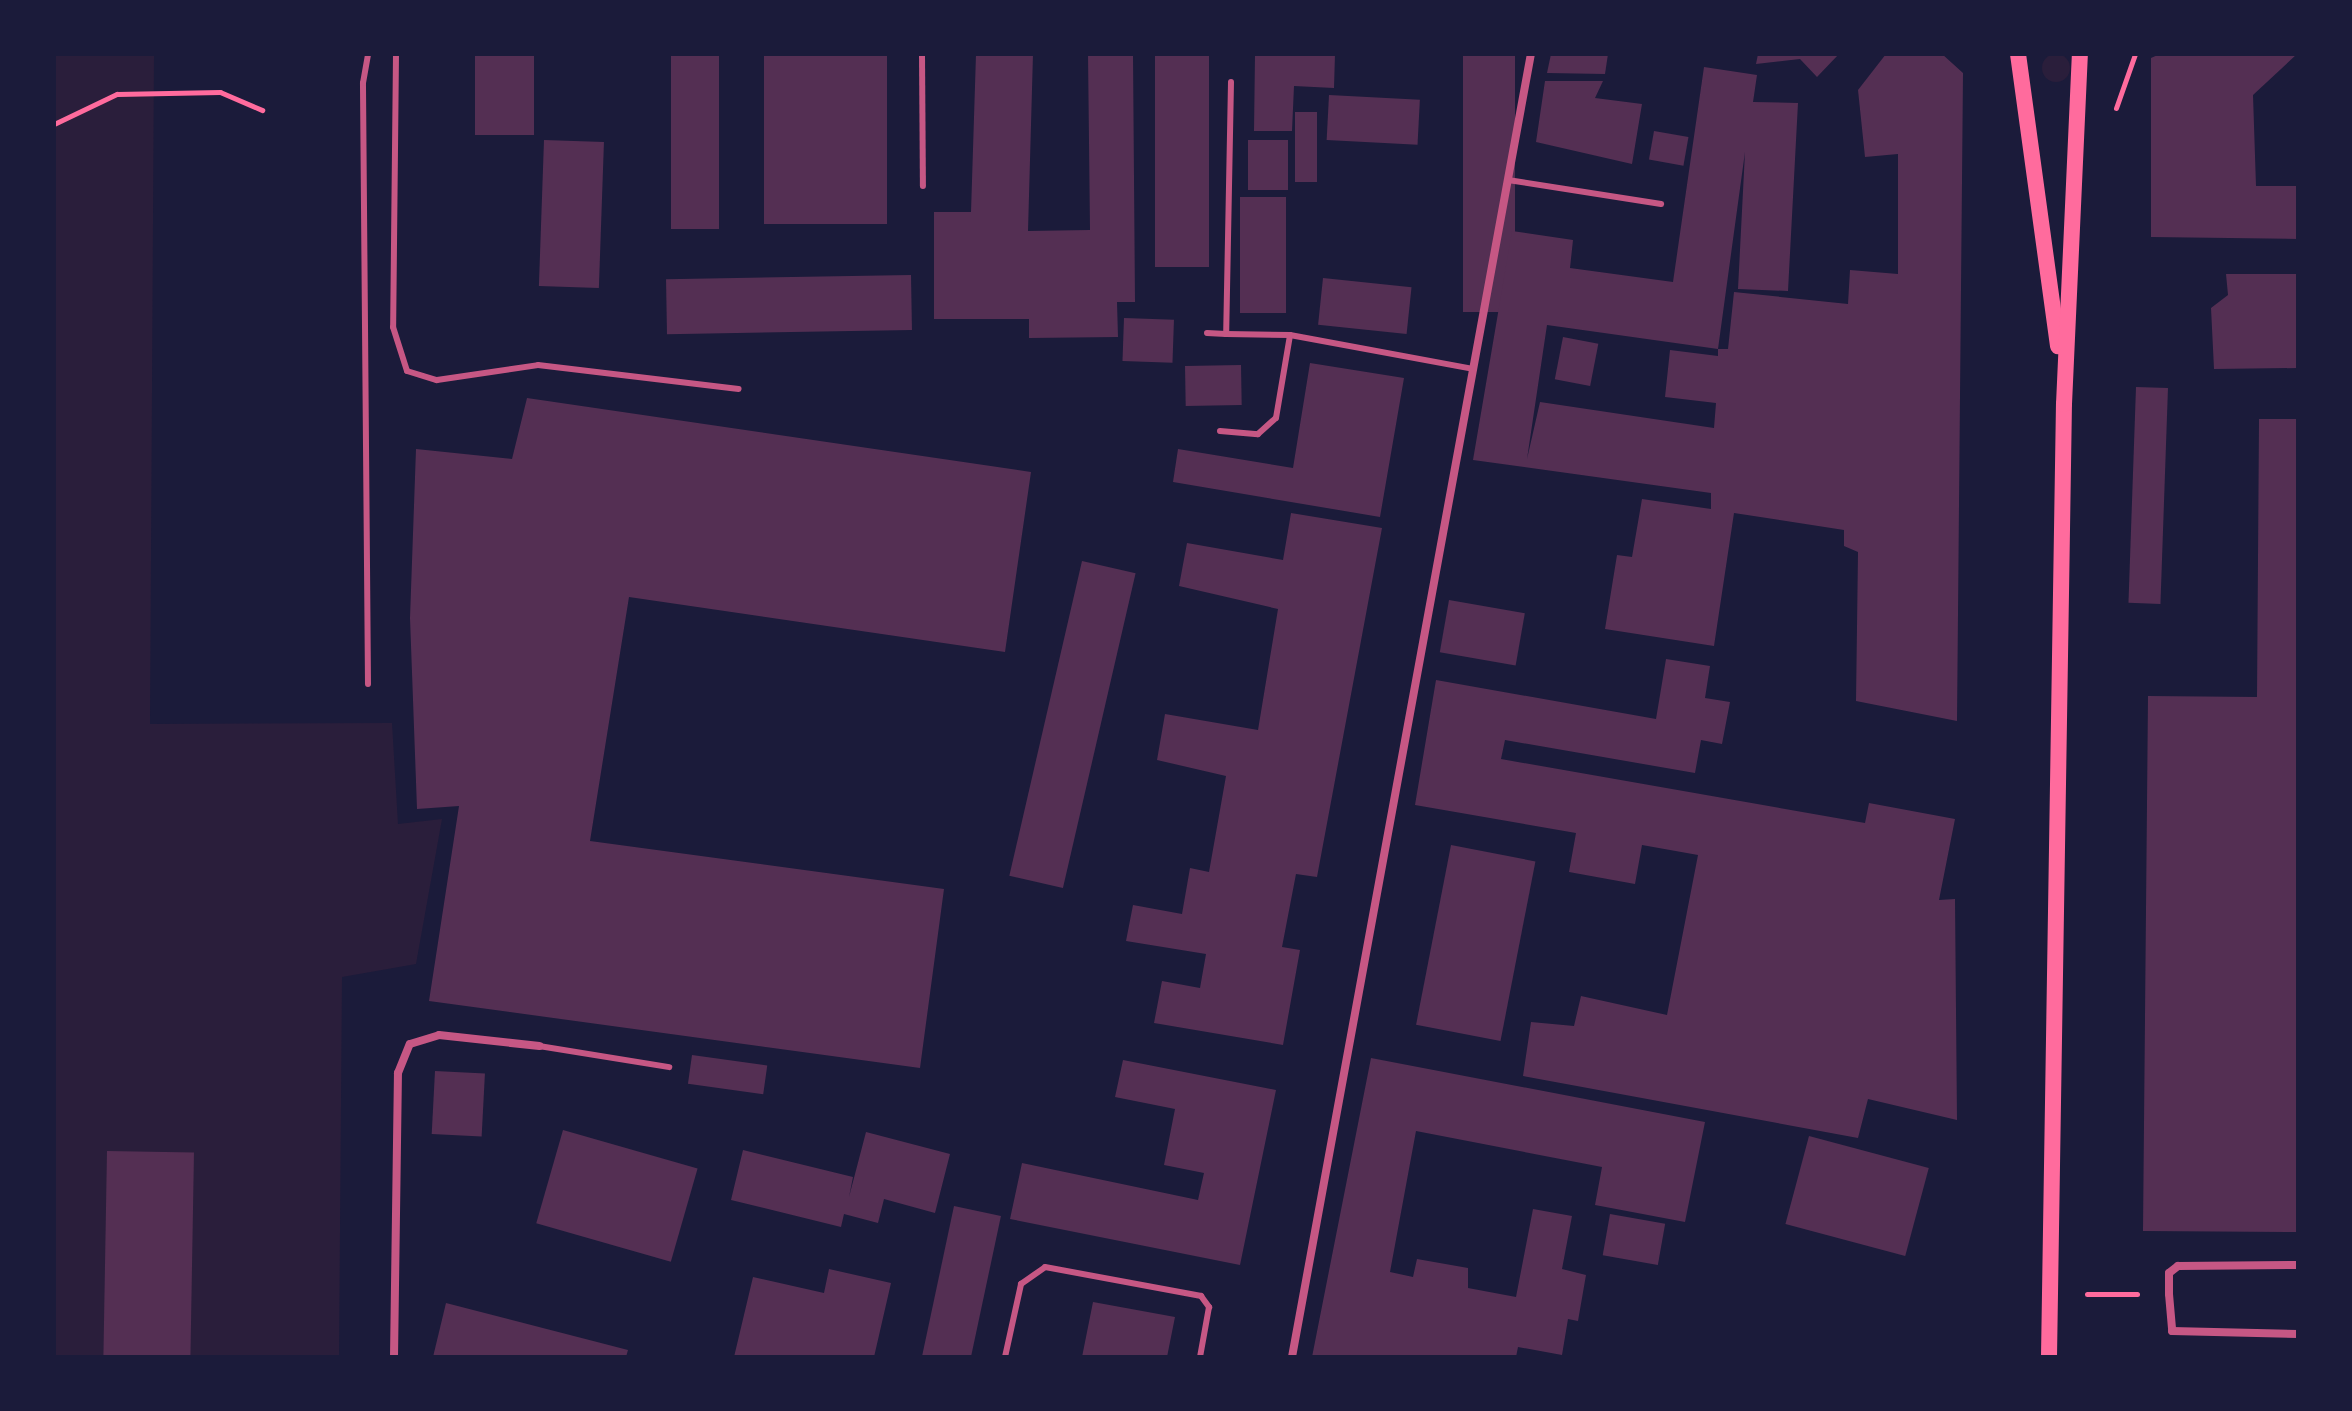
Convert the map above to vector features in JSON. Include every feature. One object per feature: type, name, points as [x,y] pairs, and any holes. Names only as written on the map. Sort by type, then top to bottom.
[{"type":"main road","points":[[2018,54],[2064,404]]},
{"type":"main road","points":[[2049,1357],[2064,404],[2080,54]]},
{"type":"street","points":[[1292,1357],[1531,54]]},
{"type":"street","points":[[394,1357],[398,1073],[410,1044],[439,1035],[539,1046]]},
{"type":"street","points":[[2298,1265],[2178,1266],[2169,1273],[2172,1331],[2298,1334]]},
{"type":"lane","points":[[368,54],[368,684]]},
{"type":"lane","points":[[396,54],[393,327],[407,371],[437,380],[538,365],[739,389]]},
{"type":"lane","points":[[922,54],[923,186]]},
{"type":"lane","points":[[1226,334],[1231,82]]},
{"type":"lane","points":[[1508,180],[1661,204]]},
{"type":"lane","points":[[1207,333],[1290,335],[1473,369]]},
{"type":"lane","points":[[1220,431],[1258,434],[1276,418],[1290,335]]},
{"type":"lane","points":[[539,1046],[669,1067]]},
{"type":"lane","points":[[1005,1357],[1021,1284],[1045,1267],[1201,1296],[1209,1307],[1200,1357]]},
{"type":"path","points":[[54,124],[117,94],[220,92],[262,110]]},
{"type":"shaded area","points":[[54,54],[154,54],[150,724],[392,723],[398,824],[442,819],[416,964],[342,977],[339,1357],[54,1357]]},
{"type":"shaded area","points":[[2056,54],[2066,58],[2070,68],[2066,78],[2056,82],[2046,78],[2042,68],[2046,58]]},
{"type":"building","points":[[475,54],[534,54],[534,135],[475,135]]},
{"type":"building","points":[[671,54],[719,54],[719,229],[671,229]]},
{"type":"building","points":[[764,54],[887,54],[887,224],[764,224]]},
{"type":"building","points":[[976,54],[1033,54],[1028,231],[1090,230],[1088,54],[1133,54],[1135,302],[1117,302],[1118,337],[1029,338],[1029,319],[934,319],[934,212],[971,212]]},
{"type":"building","points":[[1155,54],[1209,54],[1209,267],[1155,267]]},
{"type":"building","points":[[1255,54],[1335,54],[1334,88],[1294,86],[1292,131],[1254,131]]},
{"type":"building","points":[[1463,54],[1515,54],[1515,312],[1463,312]]},
{"type":"building","points":[[1551,54],[1608,54],[1605,74],[1547,73]]},
{"type":"building","points":[[1758,54],[1839,54],[1817,77],[1800,59],[1756,64]]},
{"type":"building","points":[[1886,54],[1942,54],[1963,73],[1957,721],[1856,701],[1858,552],[1844,546],[1844,530],[1734,513],[1714,646],[1605,629],[1617,555],[1632,557],[1642,499],[1711,509],[1711,493],[1473,460],[1512,231],[1573,240],[1570,268],[1673,282],[1704,67],[1757,75],[1753,102],[1798,103],[1788,291],[1738,289],[1745,152],[1718,349],[1728,349],[1734,292],[1848,304],[1850,270],[1898,274],[1898,154],[1865,157],[1858,90]],"holes":[[[1547,325],[1718,349],[1718,356],[1670,350],[1665,397],[1716,403],[1714,428],[1540,402],[1527,459]]]},
{"type":"building","points":[[2160,54],[2297,54],[2253,95],[2256,186],[2298,186],[2298,239],[2151,237],[2151,58]]},
{"type":"building","points":[[1545,81],[1603,81],[1595,98],[1642,104],[1632,164],[1536,142]]},
{"type":"building","points":[[1329,95],[1420,100],[1418,145],[1327,140]]},
{"type":"building","points":[[1295,112],[1317,112],[1317,182],[1295,182]]},
{"type":"building","points":[[1654,131],[1688,137],[1683,166],[1649,160]]},
{"type":"building","points":[[544,140],[604,142],[599,288],[539,286]]},
{"type":"building","points":[[1248,140],[1288,140],[1288,190],[1248,190]]},
{"type":"building","points":[[1240,197],[1286,197],[1286,313],[1240,313]]},
{"type":"building","points":[[2226,274],[2298,274],[2298,368],[2214,369],[2211,308],[2228,295]]},
{"type":"building","points":[[911,275],[912,330],[667,334],[666,279]]},
{"type":"building","points":[[1323,278],[1412,287],[1407,334],[1318,325]]},
{"type":"building","points":[[1124,318],[1174,320],[1172,363],[1122,361]]},
{"type":"building","points":[[1563,337],[1598,344],[1590,386],[1555,379]]},
{"type":"building","points":[[1310,363],[1404,378],[1380,517],[1173,482],[1178,449],[1293,468]]},
{"type":"building","points":[[1241,365],[1242,405],[1186,406],[1185,366]]},
{"type":"building","points":[[2136,387],[2168,388],[2160,604],[2128,603]]},
{"type":"building","points":[[527,398],[1031,472],[1005,652],[629,597],[590,841],[944,889],[920,1068],[429,1001],[459,806],[417,809],[410,618],[416,449],[512,459]]},
{"type":"building","points":[[2259,419],[2298,419],[2298,1232],[2143,1231],[2148,696],[2257,697]]},
{"type":"building","points":[[1291,513],[1382,528],[1317,877],[1296,874],[1282,947],[1300,950],[1283,1045],[1154,1023],[1162,981],[1200,988],[1206,954],[1126,941],[1133,905],[1182,914],[1190,868],[1209,872],[1226,776],[1157,760],[1165,714],[1258,730],[1278,609],[1179,586],[1187,543],[1283,560]]},
{"type":"building","points":[[1082,561],[1136,573],[1063,888],[1009,876]]},
{"type":"building","points":[[1449,600],[1525,613],[1516,666],[1440,652]]},
{"type":"building","points":[[1666,659],[1710,666],[1705,698],[1730,702],[1722,744],[1701,740],[1695,773],[1505,740],[1501,759],[1865,823],[1869,803],[1955,819],[1939,900],[1955,899],[1957,1120],[1868,1099],[1858,1138],[1523,1076],[1531,1022],[1574,1026],[1581,996],[1667,1015],[1698,855],[1642,845],[1635,884],[1569,872],[1576,833],[1415,805],[1436,680],[1656,719]]},
{"type":"building","points":[[1451,845],[1535,861],[1501,1041],[1416,1025]]},
{"type":"building","points":[[692,1055],[767,1066],[763,1094],[688,1084]]},
{"type":"building","points":[[1371,1058],[1705,1122],[1685,1222],[1595,1205],[1602,1167],[1416,1131],[1390,1272],[1413,1277],[1417,1259],[1468,1268],[1468,1288],[1516,1297],[1533,1209],[1572,1216],[1562,1269],[1586,1275],[1578,1321],[1568,1319],[1562,1355],[1518,1347],[1516,1357],[1312,1357]]},
{"type":"building","points":[[1123,1060],[1276,1090],[1240,1265],[1010,1219],[1022,1163],[1198,1200],[1204,1173],[1164,1165],[1175,1109],[1115,1097]]},
{"type":"building","points":[[435,1071],[485,1074],[482,1137],[432,1134]]},
{"type":"building","points":[[563,1130],[698,1169],[671,1262],[536,1223]]},
{"type":"building","points":[[866,1132],[950,1154],[935,1213],[884,1199],[878,1223],[844,1214],[841,1227],[731,1200],[743,1150],[853,1177],[849,1197]]},
{"type":"building","points":[[1809,1136],[1929,1168],[1905,1256],[1785,1224]]},
{"type":"building","points":[[107,1151],[194,1153],[190,1357],[103,1357]]},
{"type":"building","points":[[954,1206],[1001,1216],[971,1357],[922,1357]]},
{"type":"building","points":[[1610,1214],[1665,1224],[1658,1265],[1603,1255]]},
{"type":"building","points":[[829,1269],[891,1283],[874,1357],[734,1357],[753,1277],[824,1293]]},
{"type":"building","points":[[1093,1302],[1175,1317],[1167,1357],[1082,1357]]},
{"type":"building","points":[[446,1303],[628,1350],[626,1357],[433,1357]]}]
